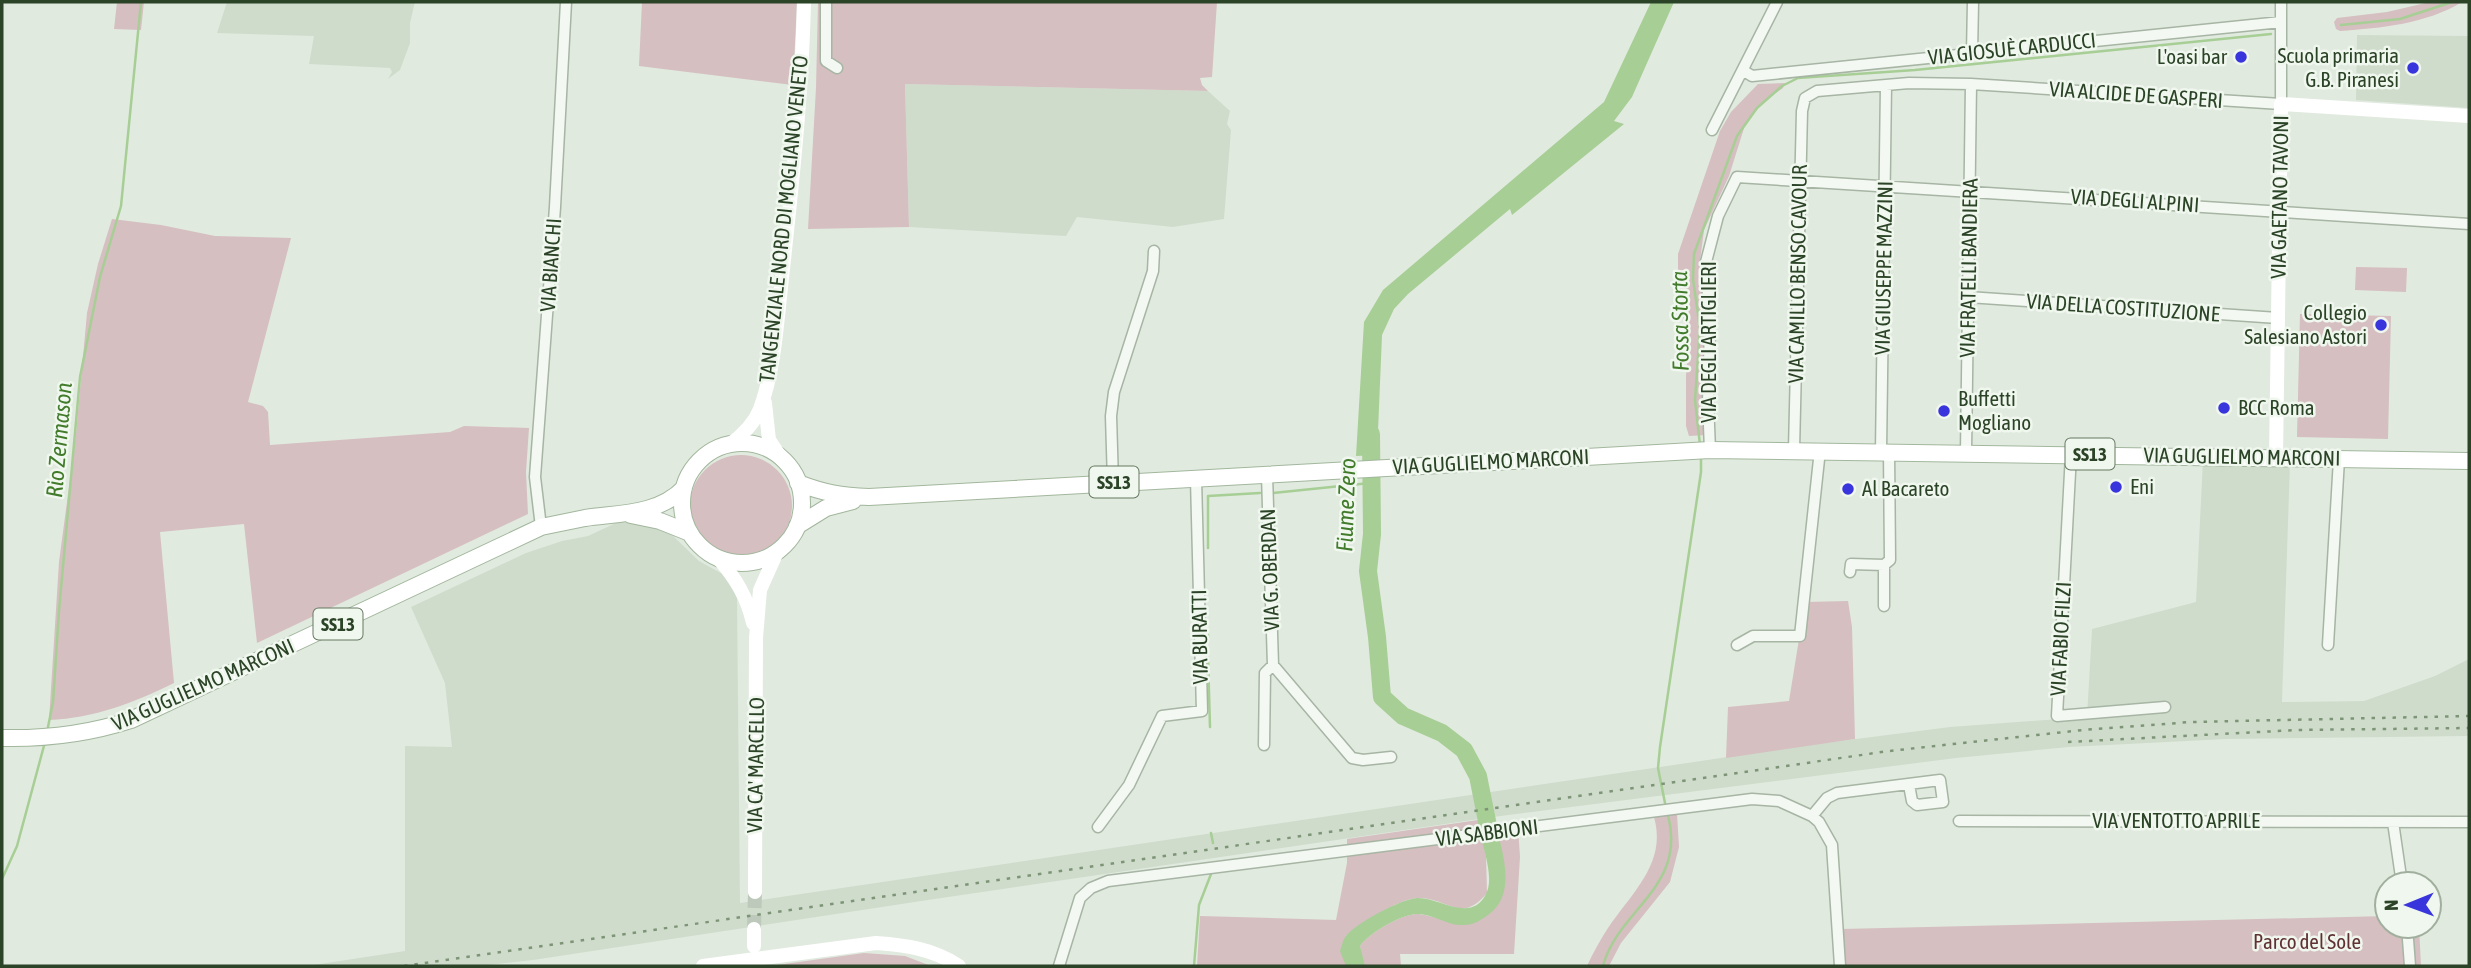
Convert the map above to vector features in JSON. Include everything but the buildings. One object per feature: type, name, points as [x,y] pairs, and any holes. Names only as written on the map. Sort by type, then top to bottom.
[{"type":"main road","name":"TANGENZIALE NORD DI MOGLIANO VENETO","points":[[780,458],[773,449],[766,430],[765,394],[774,344],[790,201],[803,56],[804,2]]},
{"type":"main road","name":"VIA ALCIDE DE GASPERI","points":[[2281,104],[2469,116]]},
{"type":"main road","name":"VIA GAETANO TAVONI","points":[[2277,458],[2281,104]]},
{"type":"main road","name":"TANGENZIALE NORD DI MOGLIANO VENETO","points":[[729,445],[750,427],[765,394]]},
{"type":"main road","name":"VIA GUGLIELMO MARCONI","points":[[2,738],[44,738],[104,729],[131,720],[541,527],[586,518],[628,514],[665,502],[684,488],[692,470],[701,460],[717,449],[729,445]]},
{"type":"main road","points":[[729,445],[759,446],[780,458],[790,468],[798,483],[801,506],[797,526]]},
{"type":"main road","name":"VIA GUGLIELMO MARCONI","points":[[798,483],[836,496],[869,497],[1702,450],[2469,461]]},
{"type":"main road","points":[[684,488],[683,514],[690,533]]},
{"type":"main road","name":"VIA GUGLIELMO MARCONI","points":[[777,552],[791,538],[797,526],[826,508],[869,497]]},
{"type":"main road","name":"VIA GUGLIELMO MARCONI","points":[[628,514],[660,521],[690,533],[702,548],[719,559]]},
{"type":"main road","points":[[719,559],[752,562],[777,552]]},
{"type":"main road","points":[[756,638],[760,590],[777,552]]},
{"type":"main road","points":[[719,559],[745,594],[756,638]]},
{"type":"main road","name":"VIA CA' MARCELLO","points":[[755,892],[756,638]]},
{"type":"main road","points":[[754,929],[754,946]]},
{"type":"main road","points":[[703,966],[876,943],[924,950],[959,966]]},
{"type":"street","name":"VIA BIANCHI","points":[[541,527],[535,477],[555,207],[566,2]]},
{"type":"street","points":[[826,2],[825,61],[837,68]]},
{"type":"street","points":[[1712,130],[1777,2]]},
{"type":"street","points":[[1972,53],[1973,2]]},
{"type":"street","points":[[2281,2],[2281,104]]},
{"type":"street","name":"VIA GIOSUÈ CARDUCCI","points":[[1744,71],[1752,76],[2281,22]]},
{"type":"street","name":"VIA ALCIDE DE GASPERI","points":[[1805,98],[1817,90],[1886,85],[1971,84],[2281,104]]},
{"type":"street","name":"VIA FRATELLI BANDIERA","points":[[1966,452],[1971,84]]},
{"type":"street","name":"VIA GIUSEPPE MAZZINI","points":[[1885,451],[1886,85]]},
{"type":"street","name":"VIA CAMILLO BENSO CAVOUR","points":[[1794,450],[1802,111],[1805,98]]},
{"type":"street","name":"VIA DEGLI ARTIGLIERI","points":[[1702,450],[1708,401],[1710,329],[1706,262],[1718,216],[1737,177],[1800,181]]},
{"type":"street","name":"VIA DEGLI ALPINI","points":[[1800,181],[2469,224]]},
{"type":"street","points":[[1113,482],[1111,416],[1114,392],[1153,271],[1154,251]]},
{"type":"street","name":"VIA DELLA COSTITUZIONE","points":[[1968,297],[2278,318]]},
{"type":"street","points":[[1737,645],[1753,636],[1800,636],[1820,450]]},
{"type":"street","points":[[1850,572],[1851,564],[1884,565],[1890,560],[1885,451]]},
{"type":"street","name":"VIA FABIO FILZI","points":[[2071,454],[2057,716],[2165,707]]},
{"type":"street","points":[[2328,645],[2339,459]]},
{"type":"street","name":"VIA G. OBERDAN","points":[[1264,745],[1265,673],[1273,665],[1267,475]]},
{"type":"street","name":"VIA BURATTI","points":[[1098,827],[1129,785],[1162,716],[1202,711],[1196,479]]},
{"type":"street","points":[[1884,565],[1884,606]]},
{"type":"street","points":[[1273,665],[1352,758],[1363,760],[1391,757]]},
{"type":"street","points":[[1840,966],[1832,845],[1819,822],[1812,816],[1827,798],[1837,793],[1909,785]]},
{"type":"street","name":"VIA SABBIONI","points":[[1059,966],[1080,898],[1091,888],[1108,881],[1752,799],[1779,801],[1812,816]]},
{"type":"street","name":"VIA VENTOTTO APRILE","points":[[1959,821],[2469,822]]},
{"type":"street","points":[[2393,822],[2400,870]]},
{"type":"street","points":[[2408,940],[2410,966]]},
{"type":"shaded area","points":[[227,2],[415,2],[410,23],[410,43],[400,70],[388,79],[392,72],[390,68],[309,64],[314,36],[217,33]]},
{"type":"shaded area","points":[[1651,2],[1674,2],[1632,97],[1614,121],[1624,124],[1512,215],[1510,209],[1408,294],[1394,309],[1382,335],[1377,455],[1356,456],[1364,322],[1383,290],[1604,102]]},
{"type":"shaded area","name":"Scuola primaria G.B. Piranesi","points":[[2357,35],[2469,36],[2469,108],[2356,100]]},
{"type":"shaded area","points":[[905,84],[1208,91],[1230,111],[1227,124],[1231,130],[1224,219],[1173,227],[1077,217],[1066,236],[909,227]]},
{"type":"shaded area","points":[[2203,460],[2290,463],[2282,702],[2364,701],[2435,676],[2469,659],[2469,736],[2226,739],[2069,747],[1956,758],[1493,817],[533,960],[479,966],[307,966],[405,951],[405,746],[452,747],[445,683],[411,607],[526,553],[588,536],[618,522],[651,524],[667,530],[699,561],[728,577],[737,597],[740,903],[1809,745],[1950,727],[2087,717],[2092,629],[2196,602]]},
{"type":"shaded area","points":[[1493,817],[1505,869],[1503,895],[1497,906],[1483,919],[1467,925],[1452,924],[1428,915],[1409,915],[1377,930],[1364,941],[1360,946],[1365,966],[1346,966],[1340,951],[1345,937],[1359,925],[1390,907],[1417,898],[1463,908],[1480,903],[1489,886],[1489,877],[1478,820]]},
{"type":"green space","points":[[117,2],[144,2],[141,30],[114,29]]},
{"type":"green space","points":[[642,2],[797,2],[793,85],[639,66]]},
{"type":"green space","points":[[818,2],[1217,2],[1212,77],[1200,78],[1208,91],[905,84],[909,227],[808,229]]},
{"type":"green space","points":[[2430,2],[2462,2],[2434,15],[2387,26],[2340,31],[2336,29],[2334,22],[2337,18],[2387,12]]},
{"type":"green space","points":[[1785,83],[1783,88],[1763,102],[1745,125],[1729,176],[1704,230],[1700,261],[1706,306],[1706,435],[1689,436],[1686,426],[1688,354],[1678,276],[1678,254],[1720,131],[1731,112],[1758,84]]},
{"type":"green space","points":[[112,219],[215,236],[291,238],[248,402],[263,406],[268,412],[270,445],[450,432],[464,426],[529,428],[526,472],[528,514],[257,643],[244,524],[160,532],[174,683],[113,708],[66,719],[49,720],[59,562],[76,434],[87,313]]},
{"type":"green space","points":[[2356,267],[2407,268],[2406,292],[2355,290]]},
{"type":"green space","points":[[2300,314],[2391,316],[2388,439],[2297,437]]},
{"type":"green space","points":[[741,455],[760,459],[777,470],[788,487],[792,506],[788,525],[777,542],[760,553],[741,557],[722,553],[705,542],[694,525],[690,506],[694,487],[705,470],[722,459]]},
{"type":"green space","points":[[1848,601],[1852,627],[1855,739],[1726,758],[1728,707],[1789,701],[1805,602]]},
{"type":"green space","points":[[1674,808],[1677,814],[1679,847],[1670,882],[1621,943],[1609,966],[1587,966],[1605,933],[1638,887],[1653,860],[1656,829],[1652,811]]},
{"type":"green space","points":[[1478,820],[1486,856],[1487,893],[1469,907],[1454,907],[1418,898],[1390,907],[1346,936],[1346,966],[1197,966],[1200,916],[1336,920],[1347,863],[1347,839]]},
{"type":"green space","points":[[1518,827],[1520,857],[1514,954],[1400,954],[1401,966],[1365,966],[1362,963],[1360,946],[1364,941],[1377,930],[1409,915],[1421,914],[1464,925],[1505,874],[1497,831]]},
{"type":"green space","name":"Parco del Sole","points":[[2373,916],[2373,940],[2420,940],[2421,966],[1834,966],[1833,931]]},
{"type":"green space","points":[[864,953],[905,956],[931,966],[770,966]]},
{"type":"waterway","name":"Rio Zermason","points":[[47,732],[53,702],[80,377],[100,277],[121,206],[141,2]]},
{"type":"waterway","name":"Fossa Storta","points":[[2341,25],[2400,19],[2452,2]]},
{"type":"waterway","name":"Fossa Storta","points":[[1700,445],[1695,400],[1700,328],[1693,279],[1694,254],[1737,136],[1757,108],[1782,86],[1798,78],[1915,70],[2271,34]]},
{"type":"waterway","name":"Fiume Zero","points":[[1371,434],[1372,534],[1368,571],[1382,697],[1403,716],[1442,733],[1464,750],[1478,776],[1491,841]]},
{"type":"waterway","name":"Fossa Storta","points":[[1666,808],[1658,768],[1660,747],[1701,472],[1701,455]]},
{"type":"waterway","points":[[1273,493],[1370,483]]},
{"type":"waterway","points":[[1208,548],[1208,496],[1260,493]]},
{"type":"waterway","points":[[1208,635],[1208,642]]},
{"type":"waterway","points":[[1208,658],[1210,727]]},
{"type":"waterway","name":"Rio Zermason","points":[[2,879],[17,846],[45,742]]},
{"type":"waterway","name":"Fossa Storta","points":[[1603,966],[1622,929],[1660,880],[1668,861],[1671,840],[1668,815]]},
{"type":"waterway","points":[[1211,833],[1213,843]]},
{"type":"waterway","points":[[1194,966],[1199,905],[1211,874]]},
{"type":"tunnel","points":[[754,929],[755,892]]},
{"type":"railway","points":[[404,966],[1889,751],[2083,730],[2191,722],[2469,716]]},
{"type":"railway","points":[[2068,742],[2297,730],[2469,728]]},
{"type":"place","name":"L'oasi bar","points":[[2241,57]]},
{"type":"place","name":"Scuola primaria G.B. Piranesi","points":[[2413,68]]},
{"type":"place","name":"Collegio Salesiano Astori","points":[[2381,325]]},
{"type":"place","name":"BCC Roma","points":[[2224,408]]},
{"type":"place","name":"Buffetti Mogliano","points":[[1944,411]]},
{"type":"place","name":"Eni","points":[[2116,487]]},
{"type":"place","name":"Al Bacareto","points":[[1848,489]]}]
